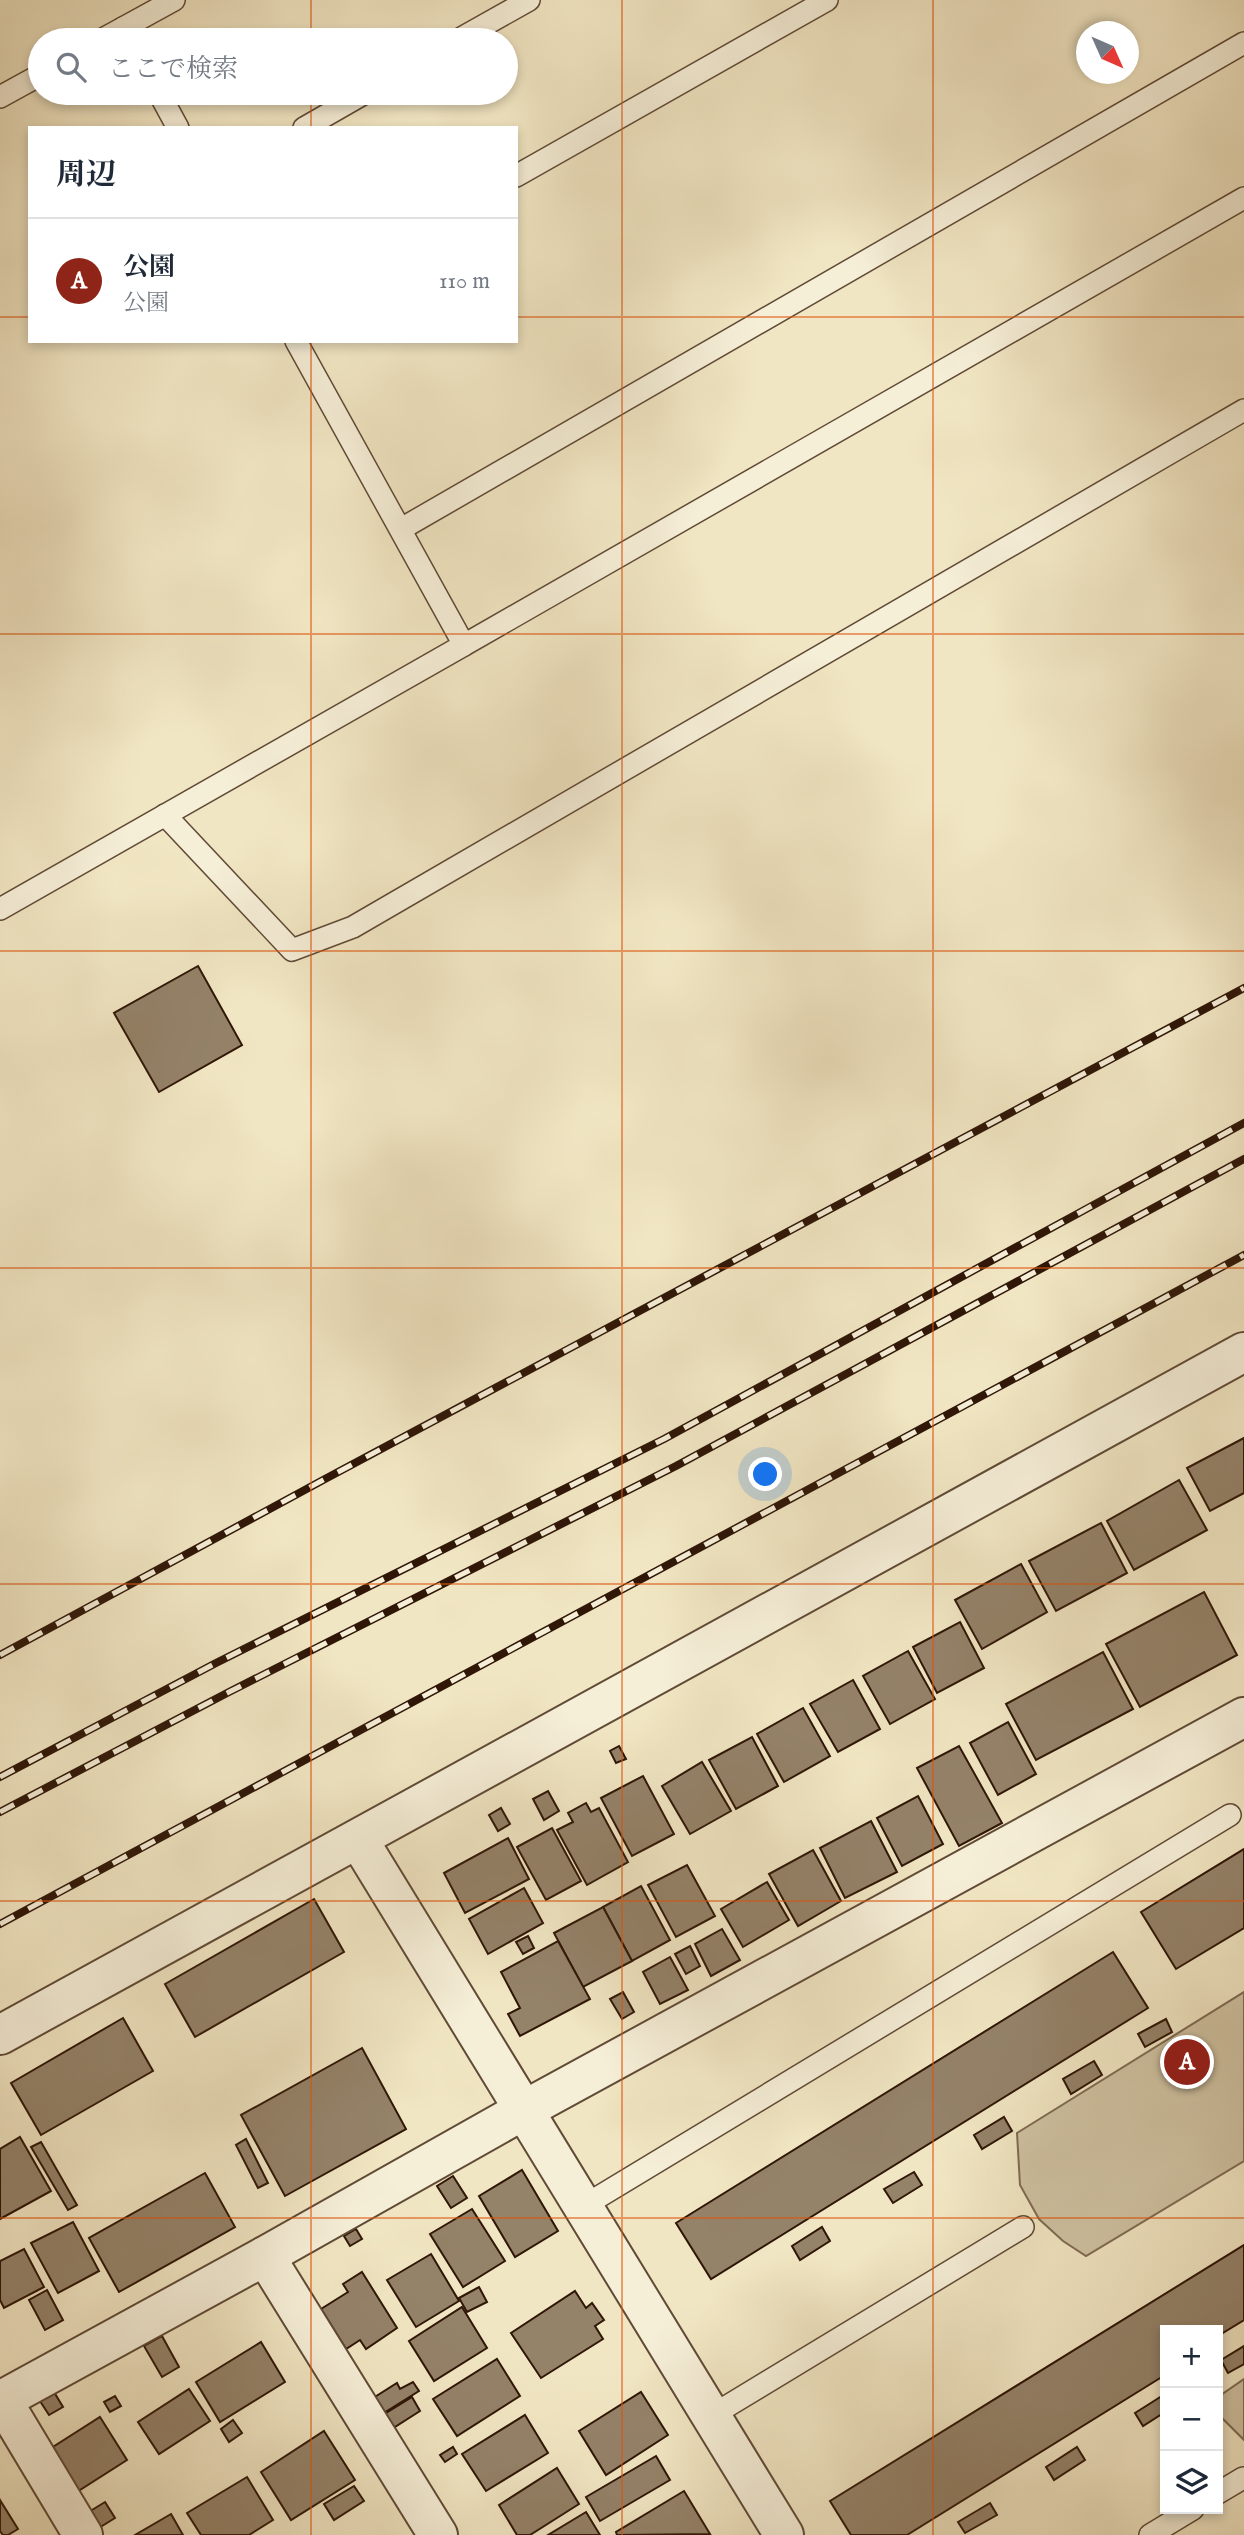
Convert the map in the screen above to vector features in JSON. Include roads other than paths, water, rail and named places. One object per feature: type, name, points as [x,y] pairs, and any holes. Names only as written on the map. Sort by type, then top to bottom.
[{"type":"street","points":[[0,2035],[1244,1352]]},
{"type":"street","points":[[83,2535],[1,2401],[524,2110],[1244,1717]]},
{"type":"street","points":[[358,1839],[784,2535]]},
{"type":"street","points":[[265,2256],[438,2535]]},
{"type":"lane","points":[[134,28],[174,0]]},
{"type":"lane","points":[[479,28],[529,0]]},
{"type":"lane","points":[[518,175],[827,0]]},
{"type":"lane","points":[[401,529],[1244,43]]},
{"type":"lane","points":[[0,97],[28,82]]},
{"type":"lane","points":[[166,105],[177,126]]},
{"type":"lane","points":[[308,126],[345,105]]},
{"type":"lane","points":[[0,909],[1244,198]]},
{"type":"lane","points":[[297,343],[464,645]]},
{"type":"lane","points":[[165,815],[292,950],[341,932],[1244,410]]},
{"type":"lane","points":[[582,2207],[1230,1815]]},
{"type":"lane","points":[[711,2416],[1023,2227]]},
{"type":"lane","points":[[1223,2490],[1243,2478]]},
{"type":"lane","points":[[1150,2535],[1185,2514]]},
{"type":"railway","points":[[0,1655],[1244,988]]},
{"type":"railway","points":[[0,1777],[216,1663],[664,1439],[1244,1123]]},
{"type":"railway","points":[[0,1812],[229,1692],[676,1466],[1244,1159]]},
{"type":"railway","points":[[0,1924],[1244,1255]]},
{"type":"place","name":"公園","points":[[1187,2062]]}]
